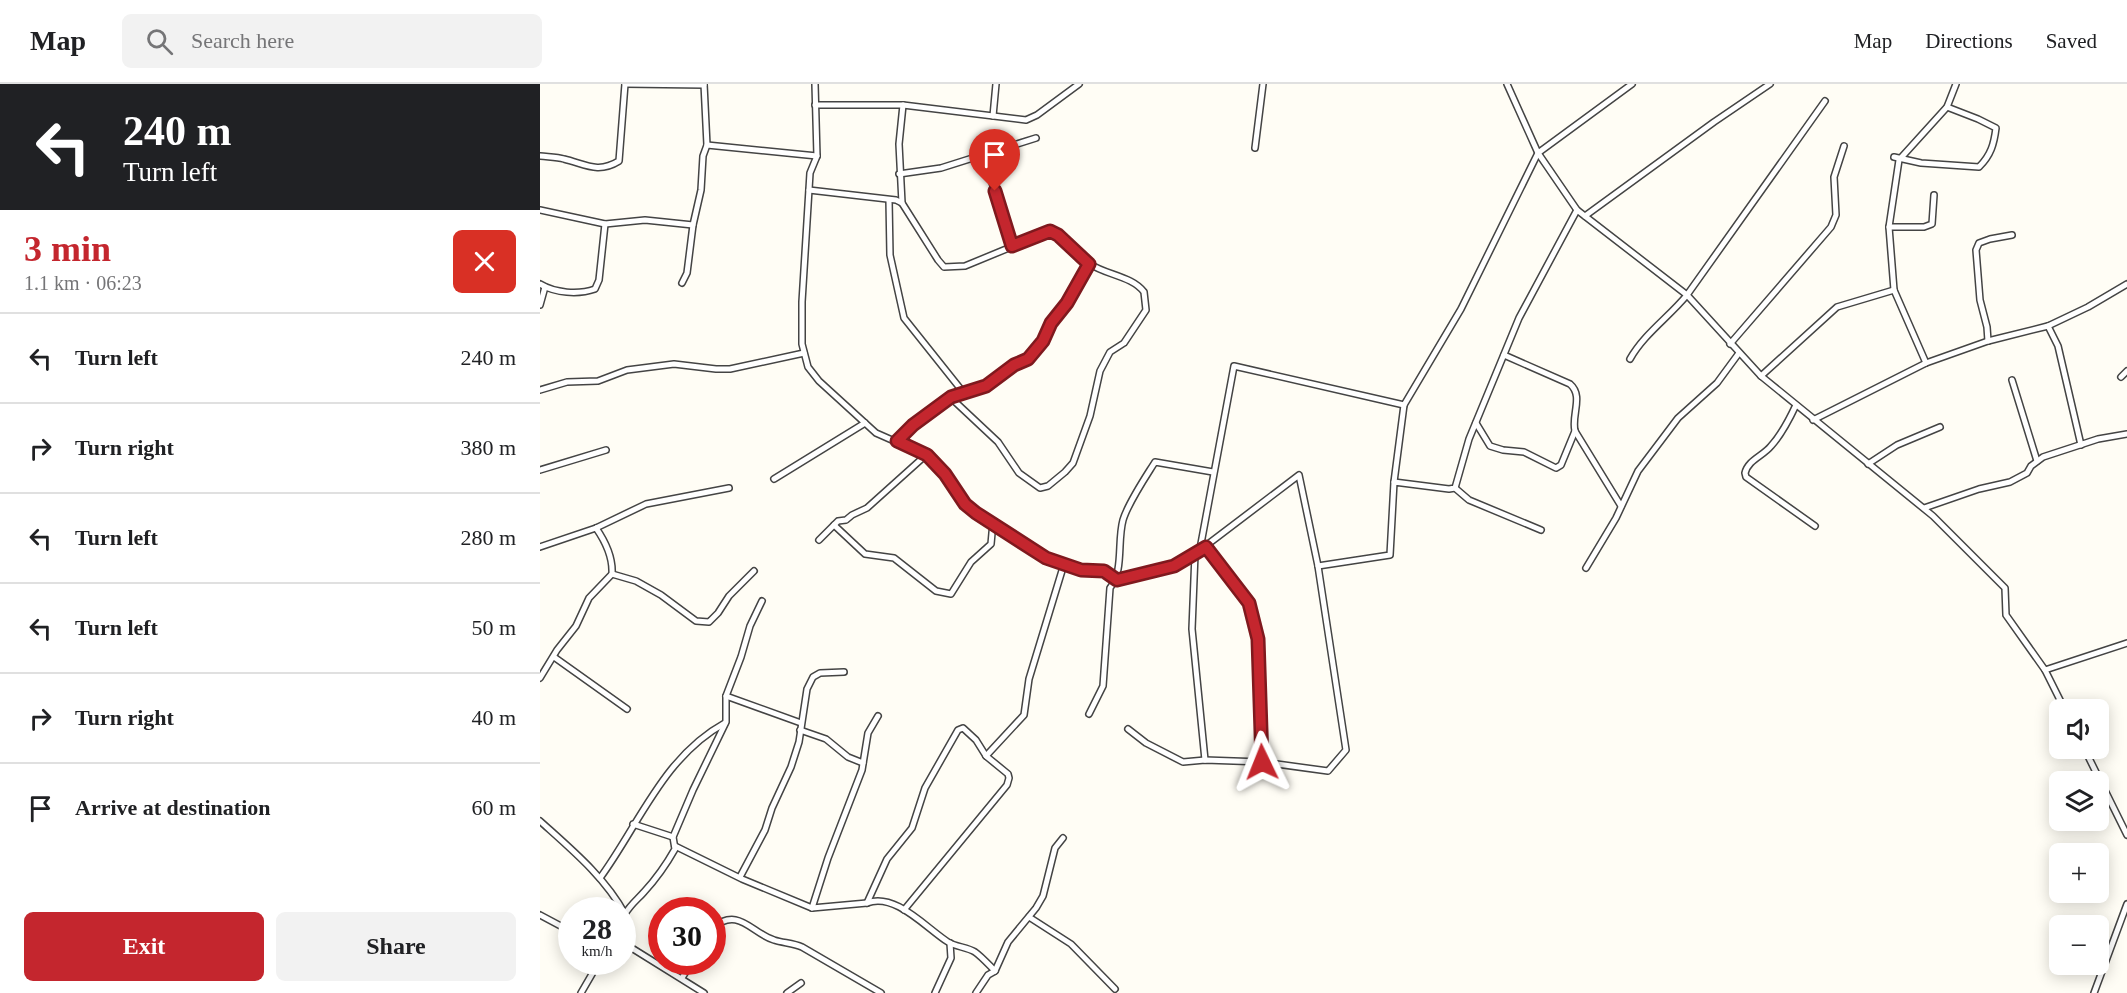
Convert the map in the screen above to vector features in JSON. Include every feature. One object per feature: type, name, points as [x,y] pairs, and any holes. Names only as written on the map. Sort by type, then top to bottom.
[{"type":"street","points":[[540,156],[564,158],[587,167],[611,166],[619,161],[625,84],[704,84],[707,145],[703,156],[701,190],[693,225],[687,273],[682,283]]},
{"type":"street","points":[[815,84],[816,156],[810,173],[802,302],[804,353],[808,367],[819,381],[876,433],[927,455],[945,474],[965,504],[976,513],[1046,558],[1081,570],[1104,571],[1117,580]]},
{"type":"street","points":[[993,116],[996,84]]},
{"type":"street","points":[[815,105],[903,105],[1026,120],[1037,115],[1079,84]]},
{"type":"street","points":[[1255,148],[1263,84]]},
{"type":"street","points":[[1507,84],[1538,153],[1577,210],[1687,295],[1761,376],[1924,508],[2005,588],[2006,615],[2045,670],[2060,699]]},
{"type":"street","points":[[1318,566],[1390,555],[1394,482],[1404,405],[1461,309],[1538,153],[1632,84]]},
{"type":"street","points":[[1585,216],[1770,84]]},
{"type":"street","points":[[1926,363],[1894,291],[1889,227],[1896,158],[1947,107],[1954,85]]},
{"type":"street","points":[[1630,358],[1636,348],[1687,295],[1825,101]]},
{"type":"street","points":[[903,105],[899,144],[902,203],[944,267],[965,266],[1050,231],[1058,235],[1089,264],[1140,287],[1146,298],[1146,310],[1124,343],[1110,352],[1100,370],[1090,416],[1073,463],[1048,486],[1040,488],[1019,473],[993,436],[951,397]]},
{"type":"street","points":[[1896,158],[1959,167],[1979,167],[1988,158],[1995,143],[1996,128],[1947,107]]},
{"type":"street","points":[[899,174],[941,168],[1036,138]]},
{"type":"street","points":[[707,145],[816,156]]},
{"type":"street","points":[[1730,344],[1831,227],[1836,215],[1834,177],[1844,146]]},
{"type":"street","points":[[983,154],[1012,246]]},
{"type":"street","points":[[809,190],[902,203]]},
{"type":"street","points":[[1889,227],[1924,227],[1932,224],[1934,195]]},
{"type":"street","points":[[889,200],[890,255],[904,318],[963,392]]},
{"type":"street","points":[[540,210],[605,224],[645,220],[693,225]]},
{"type":"street","points":[[1455,488],[1476,423],[1519,318],[1577,210]]},
{"type":"street","points":[[540,305],[543,285],[585,293],[595,289],[599,280],[605,224]]},
{"type":"street","points":[[1988,341],[1980,300],[1976,250],[1979,243],[2012,235]]},
{"type":"street","points":[[897,441],[913,425],[951,397],[986,386],[1014,365],[1034,354],[1089,264]]},
{"type":"street","points":[[1814,420],[1926,363],[1988,341],[2048,326],[2088,307],[2127,284]]},
{"type":"street","points":[[1761,376],[1837,307],[1894,291]]},
{"type":"street","points":[[2048,326],[2058,346],[2081,445]]},
{"type":"street","points":[[540,390],[567,382],[598,381],[627,370],[674,364],[730,369],[804,353]]},
{"type":"street","points":[[1586,568],[1602,542],[1638,471],[1678,418],[1717,383],[1739,353]]},
{"type":"street","points":[[1504,355],[1570,384],[1576,389],[1578,396],[1573,424],[1575,432],[1621,506]]},
{"type":"street","points":[[1262,762],[1258,639],[1249,603],[1203,548],[1213,472],[1234,366],[1404,405]]},
{"type":"street","points":[[2121,377],[2127,371]]},
{"type":"street","points":[[2012,380],[2037,461]]},
{"type":"street","points":[[1796,405],[1779,437],[1749,464],[1744,473],[1746,477],[1815,526]]},
{"type":"street","points":[[774,479],[865,423]]},
{"type":"street","points":[[1476,423],[1490,446],[1524,452],[1556,468],[1561,465],[1575,432]]},
{"type":"street","points":[[1869,464],[1897,445],[1940,427]]},
{"type":"street","points":[[1924,508],[1979,489],[2010,482],[2027,472],[2037,461],[2098,439],[2127,434]]},
{"type":"street","points":[[540,470],[606,450]]},
{"type":"street","points":[[819,540],[834,525],[867,508],[927,455]]},
{"type":"street","points":[[1117,580],[1119,538],[1124,517],[1155,462],[1213,472]]},
{"type":"street","points":[[1089,714],[1102,686],[1110,588],[1117,580],[1174,566],[1195,554],[1299,476],[1318,566],[1347,750],[1328,771],[1262,762],[1205,760],[1183,762],[1146,743],[1128,729]]},
{"type":"street","points":[[1394,482],[1455,488]]},
{"type":"street","points":[[540,547],[596,528],[646,504],[729,488]]},
{"type":"street","points":[[1455,488],[1469,500],[1541,530]]},
{"type":"street","points":[[834,525],[865,554],[894,558],[936,591],[951,594],[970,562],[991,544],[993,522]]},
{"type":"street","points":[[540,678],[546,665],[576,626],[589,598],[612,574],[604,540],[596,528]]},
{"type":"street","points":[[1195,554],[1192,629],[1205,760]]},
{"type":"street","points":[[986,756],[1024,715],[1029,679],[1064,564]]},
{"type":"street","points":[[612,574],[636,580],[696,621],[703,623],[709,622],[729,596],[754,571]]},
{"type":"street","points":[[636,899],[663,870],[675,849],[673,837],[726,722],[726,696],[750,626],[762,601]]},
{"type":"street","points":[[2045,670],[2127,643]]},
{"type":"street","points":[[554,657],[627,709]]},
{"type":"street","points":[[740,877],[765,830],[772,808],[791,767],[807,689],[813,677],[820,673],[844,672]]},
{"type":"street","points":[[726,696],[801,723]]},
{"type":"street","points":[[812,908],[828,858],[850,804],[863,763],[868,734],[878,716]]},
{"type":"street","points":[[600,878],[620,849],[646,803],[683,756],[708,732],[726,722]]},
{"type":"street","points":[[867,903],[887,859],[912,828],[925,788],[958,730],[966,729],[986,756],[1008,774],[1007,785],[904,910]]},
{"type":"street","points":[[800,730],[826,739],[848,757],[863,763]]},
{"type":"street","points":[[2089,759],[2127,835]]},
{"type":"street","points":[[1252,770],[1262,762]]},
{"type":"street","points":[[540,820],[571,848],[616,897]]},
{"type":"street","points":[[633,824],[673,837]]},
{"type":"street","points":[[976,993],[988,975],[995,971],[1008,942],[1043,896],[1055,848],[1063,838]]},
{"type":"street","points":[[675,846],[812,908],[867,903],[874,900],[904,910],[950,944],[974,951],[995,971]]},
{"type":"street","points":[[2094,993],[2127,904]]},
{"type":"street","points":[[540,915],[558,925]]},
{"type":"street","points":[[1029,917],[1071,944],[1115,989]]},
{"type":"street","points":[[726,922],[737,919],[744,921],[772,940],[802,947],[881,993]]},
{"type":"street","points":[[935,993],[951,958],[950,944]]},
{"type":"street","points":[[636,950],[704,993]]},
{"type":"street","points":[[581,993],[591,975]]},
{"type":"street","points":[[787,993],[801,983]]},
{"type":"route","points":[[995,191],[1012,246],[1050,231],[1058,235],[1089,264],[1034,354],[1014,365],[986,386],[951,397],[913,425],[897,441],[927,455],[945,474],[965,504],[976,513],[1046,558],[1081,570],[1104,571],[1117,580],[1174,566],[1206,547],[1249,603],[1258,639],[1262,762]]}]
